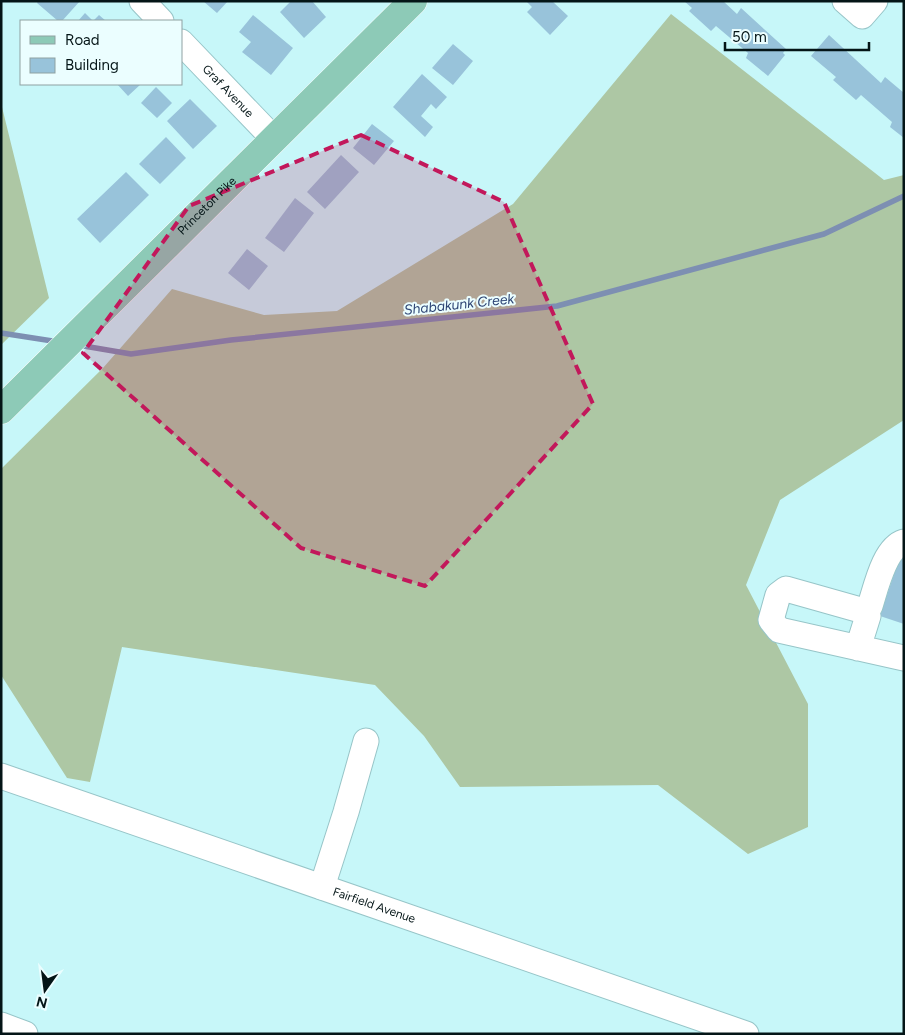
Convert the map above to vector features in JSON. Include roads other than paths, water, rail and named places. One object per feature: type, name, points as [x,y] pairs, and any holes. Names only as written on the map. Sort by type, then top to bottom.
[{"type":"main road","name":"Princeton Pike","points":[[1,410],[84,330],[413,1]]},
{"type":"street","points":[[142,1],[160,20]]},
{"type":"street","points":[[845,1],[862,16],[876,1]]},
{"type":"street","name":"Graf Avenue","points":[[182,43],[274,139]]},
{"type":"street","points":[[864,612],[870,606],[888,557],[898,544],[904,542]]},
{"type":"street","points":[[858,648],[868,616],[864,612],[786,589],[778,595],[771,620],[779,630],[858,648],[904,658]]},
{"type":"street","points":[[322,887],[366,741]]},
{"type":"street","name":"Fairfield Avenue","points":[[1,776],[746,1034]]},
{"type":"street","points":[[1,1026],[25,1034]]},
{"type":"waterway","name":"Shabakunk Creek","points":[[78,345],[131,354],[231,340],[557,306],[824,234],[904,196]]},
{"type":"waterway","name":"Shabakunk Creek","points":[[1,333],[59,342]]}]
